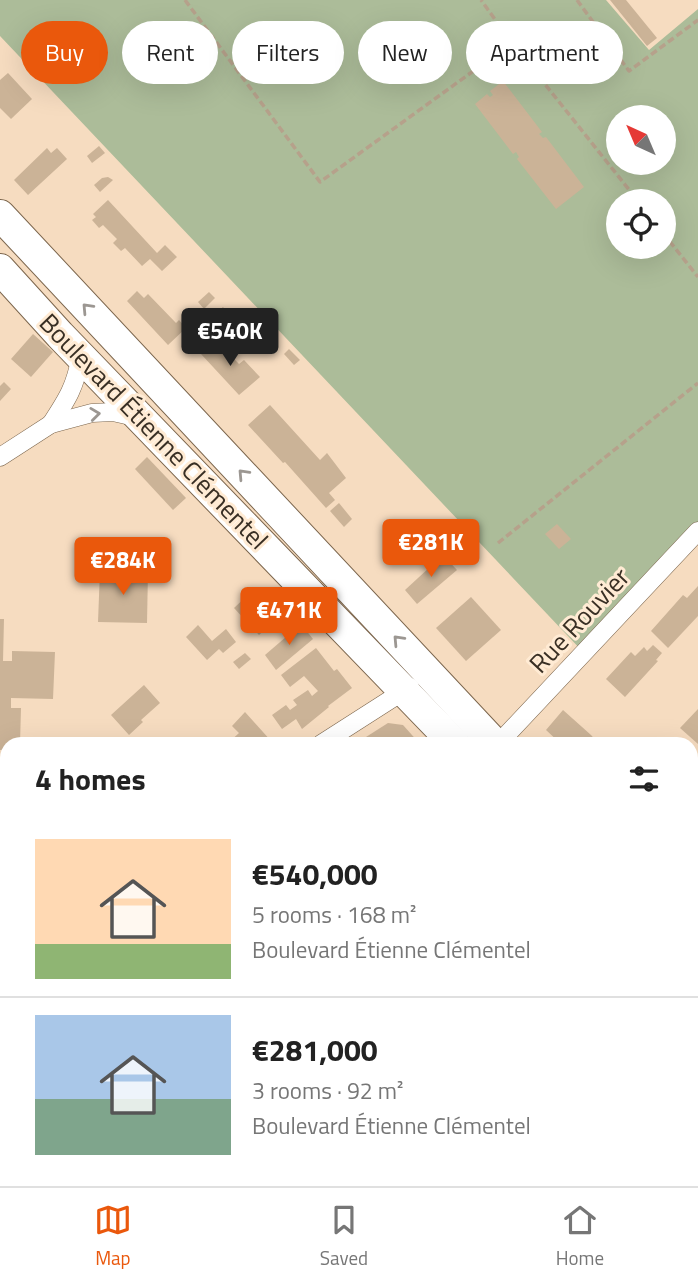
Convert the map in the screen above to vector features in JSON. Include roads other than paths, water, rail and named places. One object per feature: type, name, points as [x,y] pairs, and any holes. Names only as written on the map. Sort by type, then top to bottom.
[{"type":"main road","name":"Boulevard Étienne Clémentel","points":[[0,215],[490,737]]},
{"type":"main road","name":"Boulevard Étienne Clémentel","points":[[0,269],[60,335],[448,737]]},
{"type":"street","points":[[51,424],[72,392],[81,356]]},
{"type":"street","points":[[0,457],[51,424],[92,412],[113,412],[140,418]]},
{"type":"street","name":"Rue Rouvier","points":[[504,737],[698,531]]},
{"type":"street","points":[[332,737],[405,691],[428,672]]}]
